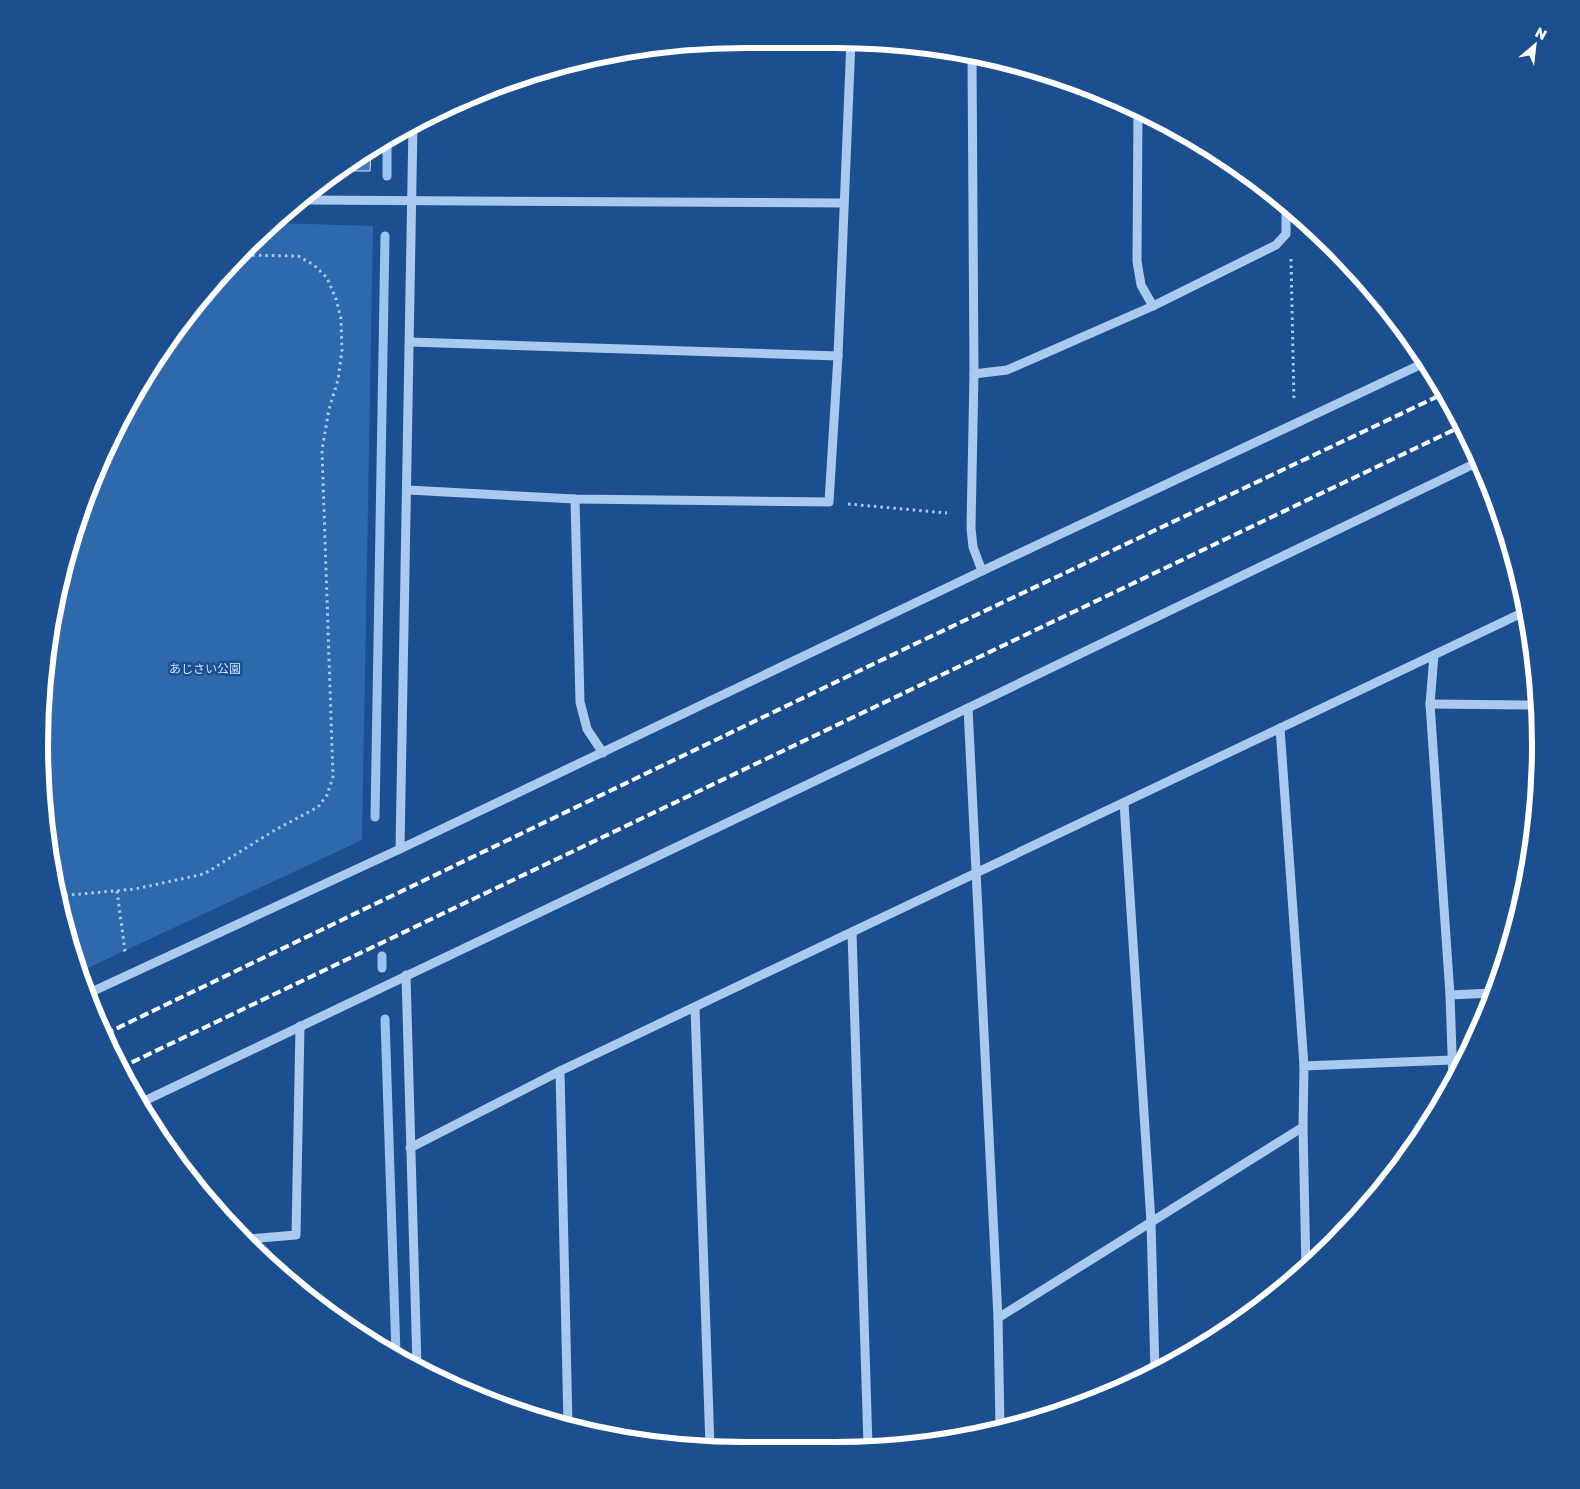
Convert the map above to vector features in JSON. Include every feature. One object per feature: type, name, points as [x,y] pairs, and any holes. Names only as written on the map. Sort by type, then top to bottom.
[{"type":"street","points":[[408,490],[575,499],[829,502],[838,356],[851,48]]},
{"type":"street","points":[[972,61],[974,374],[971,528],[973,547],[982,571]]},
{"type":"street","points":[[1138,116],[1137,261],[1141,285],[1153,306]]},
{"type":"street","points":[[400,849],[408,490],[413,132]]},
{"type":"street","points":[[310,200],[844,204]]},
{"type":"street","points":[[974,374],[1007,370],[1153,306],[1276,245],[1286,234],[1286,213]]},
{"type":"street","points":[[410,342],[838,356]]},
{"type":"street","points":[[93,991],[400,849],[982,571],[1420,365]]},
{"type":"street","points":[[146,1100],[1473,464]]},
{"type":"street","points":[[575,499],[580,702],[587,729],[603,753]]},
{"type":"street","points":[[410,1148],[560,1071],[1520,614]]},
{"type":"street","points":[[1434,655],[1430,704],[1450,995],[1452,1069]]},
{"type":"street","points":[[1430,704],[1531,705]]},
{"type":"street","points":[[968,708],[998,1318],[1000,1422]]},
{"type":"street","points":[[1280,728],[1304,1066],[1303,1127],[1306,1259]]},
{"type":"street","points":[[1124,803],[1151,1222],[1155,1364]]},
{"type":"street","points":[[852,932],[868,1441]]},
{"type":"street","points":[[406,975],[417,1359]]},
{"type":"street","points":[[1450,995],[1486,993]]},
{"type":"street","points":[[695,1007],[710,1440]]},
{"type":"street","points":[[254,1238],[296,1235],[300,1026]]},
{"type":"street","points":[[1304,1066],[1452,1060]]},
{"type":"street","points":[[560,1071],[568,1419]]},
{"type":"street","points":[[998,1318],[1303,1127]]},
{"type":"path","points":[[1286,234],[1291,259],[1294,402]]},
{"type":"path","points":[[64,896],[135,890],[204,874],[274,830],[318,807],[327,795],[334,776],[322,450],[329,409],[338,380],[342,350],[341,319],[336,299],[327,278],[314,265],[298,256],[248,256]]},
{"type":"path","points":[[829,502],[947,513]]},
{"type":"path","points":[[117,891],[125,951],[137,971]]},
{"type":"green space","name":"あじさい公園","points":[[282,223],[373,226],[362,840],[84,970],[71,925],[61,880],[53,835],[49,790],[49,699],[53,654],[71,564],[84,520],[119,436],[165,357],[220,285]]},
{"type":"building","points":[[371,157],[370,171],[349,171]]},
{"type":"waterway","points":[[387,147],[387,176]]},
{"type":"waterway","points":[[375,817],[385,236]]},
{"type":"waterway","points":[[382,956],[382,968]]},
{"type":"waterway","points":[[385,1019],[396,1348]]},
{"type":"railway","points":[[110,1032],[917,643],[1439,396]]},
{"type":"railway","points":[[126,1065],[1457,428]]}]
